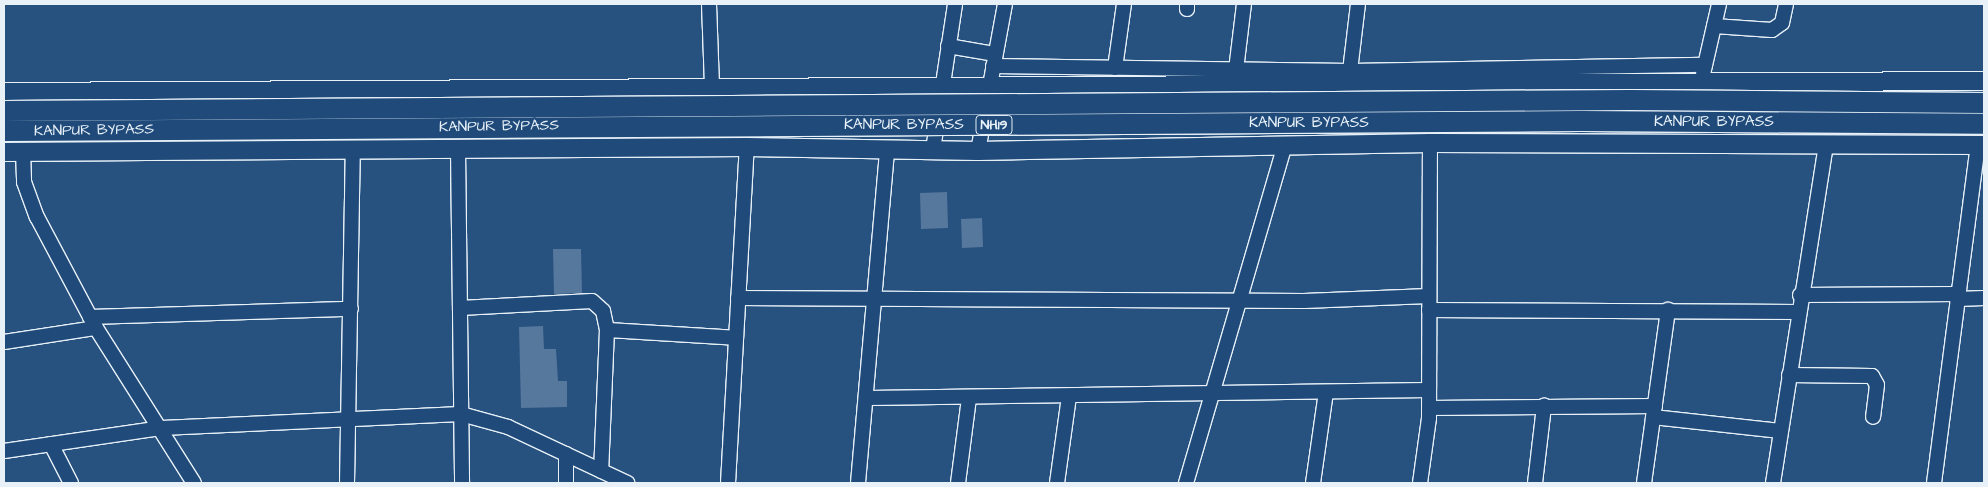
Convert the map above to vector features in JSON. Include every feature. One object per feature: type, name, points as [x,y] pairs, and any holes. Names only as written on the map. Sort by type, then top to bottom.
[{"type":"highway","name":"KANPUR BYPASS","points":[[4,110],[1630,100],[1984,104]]},
{"type":"highway","name":"KANPUR BYPASS","points":[[4,131],[1581,121],[1984,124]]},
{"type":"main road","points":[[4,92],[712,86],[990,87],[1703,73],[1984,81]]},
{"type":"main road","points":[[4,152],[23,150],[747,147],[978,151],[1430,143],[1826,146],[1981,145]]},
{"type":"street","points":[[709,4],[712,86]]},
{"type":"street","points":[[933,150],[955,4]]},
{"type":"street","points":[[978,151],[1005,4]]},
{"type":"street","points":[[1115,68],[1124,4]]},
{"type":"street","points":[[1236,70],[1244,4]]},
{"type":"street","points":[[1350,71],[1358,4]]},
{"type":"street","points":[[948,46],[994,60],[1115,68],[1703,73],[1719,4]]},
{"type":"street","points":[[1714,26],[1772,30],[1782,22],[1786,4]]},
{"type":"street","points":[[1420,483],[1429,408],[1430,143]]},
{"type":"street","points":[[1186,483],[1243,298],[1285,145]]},
{"type":"street","points":[[1934,483],[1957,297],[1981,145]]},
{"type":"street","points":[[1773,483],[1800,295],[1826,146]]},
{"type":"street","points":[[728,483],[747,147]]},
{"type":"street","points":[[347,483],[354,149]]},
{"type":"street","points":[[458,149],[462,483]]},
{"type":"street","points":[[858,483],[877,302],[887,149]]},
{"type":"street","points":[[23,150],[28,198],[93,323],[162,428],[194,483]]},
{"type":"street","points":[[1800,295],[1984,298]]},
{"type":"street","points":[[738,298],[877,302],[1243,298],[1798,312]]},
{"type":"street","points":[[460,308],[592,301],[603,310],[607,330],[601,471]]},
{"type":"street","points":[[4,342],[93,323],[351,309]]},
{"type":"street","points":[[1644,483],[1668,310]]},
{"type":"street","points":[[607,330],[736,338]]},
{"type":"street","points":[[1788,375],[1872,376],[1877,385],[1873,417]]},
{"type":"street","points":[[868,398],[1429,390]]},
{"type":"street","points":[[1313,483],[1326,392]]},
{"type":"street","points":[[1057,483],[1069,396]]},
{"type":"street","points":[[958,483],[969,398]]},
{"type":"street","points":[[1429,408],[1544,406],[1654,412],[1780,431]]},
{"type":"street","points":[[1535,483],[1544,406]]},
{"type":"street","points":[[4,451],[162,428],[348,417],[461,414],[508,427],[627,483]]},
{"type":"street","points":[[51,444],[70,483]]},
{"type":"street","points":[[566,454],[566,483]]},
{"type":"building","points":[[947,192],[948,228],[921,229],[920,193]]},
{"type":"building","points":[[982,218],[983,247],[962,248],[961,219]]},
{"type":"building","points":[[553,249],[581,249],[582,293],[554,294]]},
{"type":"building","points":[[543,326],[544,349],[556,349],[558,381],[567,381],[567,407],[521,408],[519,327]]}]
